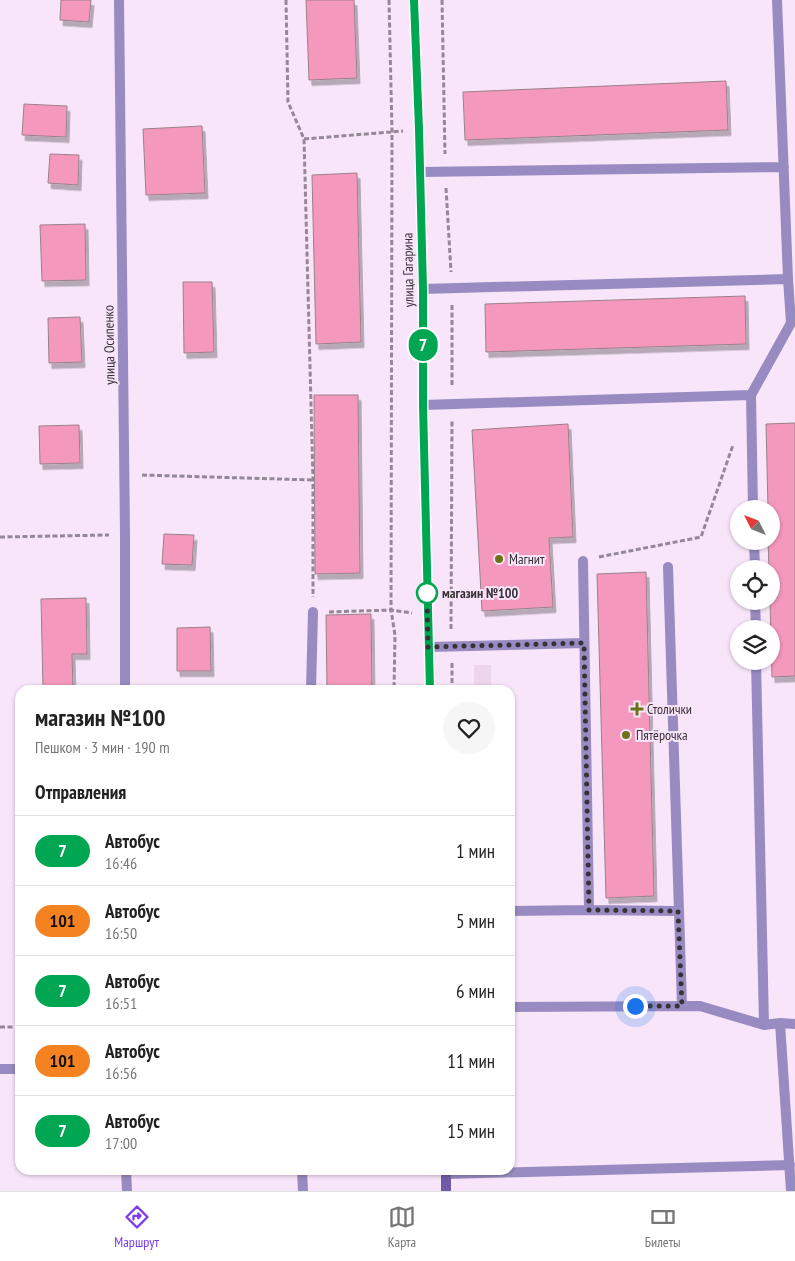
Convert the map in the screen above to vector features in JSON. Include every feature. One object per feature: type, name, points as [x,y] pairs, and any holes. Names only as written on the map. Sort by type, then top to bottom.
[{"type":"main road","name":"улица Гагарина","points":[[414,0],[423,289],[423,405],[430,685]]},
{"type":"main road","points":[[446,1175],[446,1191]]},
{"type":"street","name":"улица Осипенко","points":[[118,0],[125,535],[125,685]]},
{"type":"street","points":[[753,500],[751,395],[791,324],[777,0]]},
{"type":"street","points":[[420,172],[784,167]]},
{"type":"street","points":[[423,289],[788,279]]},
{"type":"street","points":[[423,405],[751,395]]},
{"type":"street","points":[[583,561],[589,910]]},
{"type":"street","points":[[668,567],[682,1006]]},
{"type":"street","points":[[311,685],[313,612]]},
{"type":"street","points":[[428,647],[584,643]]},
{"type":"street","points":[[756,670],[764,1025]]},
{"type":"street","points":[[515,911],[678,911]]},
{"type":"street","points":[[515,1007],[700,1006],[764,1025],[795,1024]]},
{"type":"street","points":[[780,1024],[791,1191]]},
{"type":"street","points":[[0,1069],[15,1069]]},
{"type":"street","points":[[515,1171],[790,1165]]},
{"type":"street","points":[[126,1175],[127,1191]]},
{"type":"street","points":[[302,1175],[304,1191]]},
{"type":"path","points":[[286,0],[288,102],[304,140],[313,480],[313,612],[391,610],[428,615]]},
{"type":"path","points":[[389,0],[392,132],[391,610],[395,636],[394,685]]},
{"type":"path","points":[[442,0],[445,172],[452,288],[452,685]]},
{"type":"path","points":[[304,140],[419,129]]},
{"type":"path","points":[[583,561],[700,537],[735,439]]},
{"type":"path","points":[[124,475],[313,480]]},
{"type":"path","points":[[0,537],[125,535]]},
{"type":"path","points":[[0,1027],[15,1027]]},
{"type":"shaded area","points":[[474,665],[491,665],[491,685],[474,685]]},
{"type":"building","points":[[61,0],[91,0],[89,22],[60,20]]},
{"type":"building","points":[[306,0],[354,0],[357,78],[309,80]]},
{"type":"building","points":[[726,81],[728,130],[465,140],[463,92]]},
{"type":"building","points":[[24,104],[67,106],[66,137],[22,135]]},
{"type":"building","points":[[202,126],[205,193],[146,195],[143,129]]},
{"type":"building","points":[[50,154],[79,155],[78,185],[48,183]]},
{"type":"building","points":[[357,173],[361,342],[316,344],[312,175]]},
{"type":"building","points":[[85,224],[86,280],[42,281],[40,225]]},
{"type":"building","points":[[183,282],[212,282],[214,352],[184,353]]},
{"type":"building","points":[[745,296],[746,344],[486,352],[485,304]]},
{"type":"building","points":[[80,317],[82,362],[49,363],[48,318]]},
{"type":"building","points":[[314,395],[358,395],[360,573],[315,574]]},
{"type":"building","points":[[795,423],[795,676],[772,677],[772,670],[780,670],[780,620],[770,620],[770,610],[780,610],[780,560],[769,560],[768,550],[780,550],[780,500],[768,500],[766,424]]},
{"type":"building","points":[[568,424],[573,537],[549,538],[553,607],[482,611],[472,430]]},
{"type":"building","points":[[79,425],[80,463],[40,464],[39,426]]},
{"type":"building","points":[[164,534],[194,535],[192,565],[162,564]]},
{"type":"building","name":"Пятёрочка","points":[[646,572],[654,896],[606,898],[597,574]]},
{"type":"building","points":[[86,598],[87,654],[72,654],[73,685],[43,685],[41,599]]},
{"type":"building","points":[[371,614],[372,685],[327,685],[326,615]]},
{"type":"building","points":[[210,627],[211,671],[177,671],[177,628]]},
{"type":"bus line","name":"7","points":[[414,0],[423,289],[423,405],[430,685]]},
{"type":"place","name":"Магнит","points":[[499,559]]},
{"type":"place","name":"магазин №100","points":[[427,593]]},
{"type":"place","name":"Столички","points":[[637,709]]},
{"type":"place","name":"Пятёрочка","points":[[626,735]]},
{"type":"route","points":[[427,593],[428,647],[584,643],[589,910],[678,911],[682,1006],[635,1006]]}]
